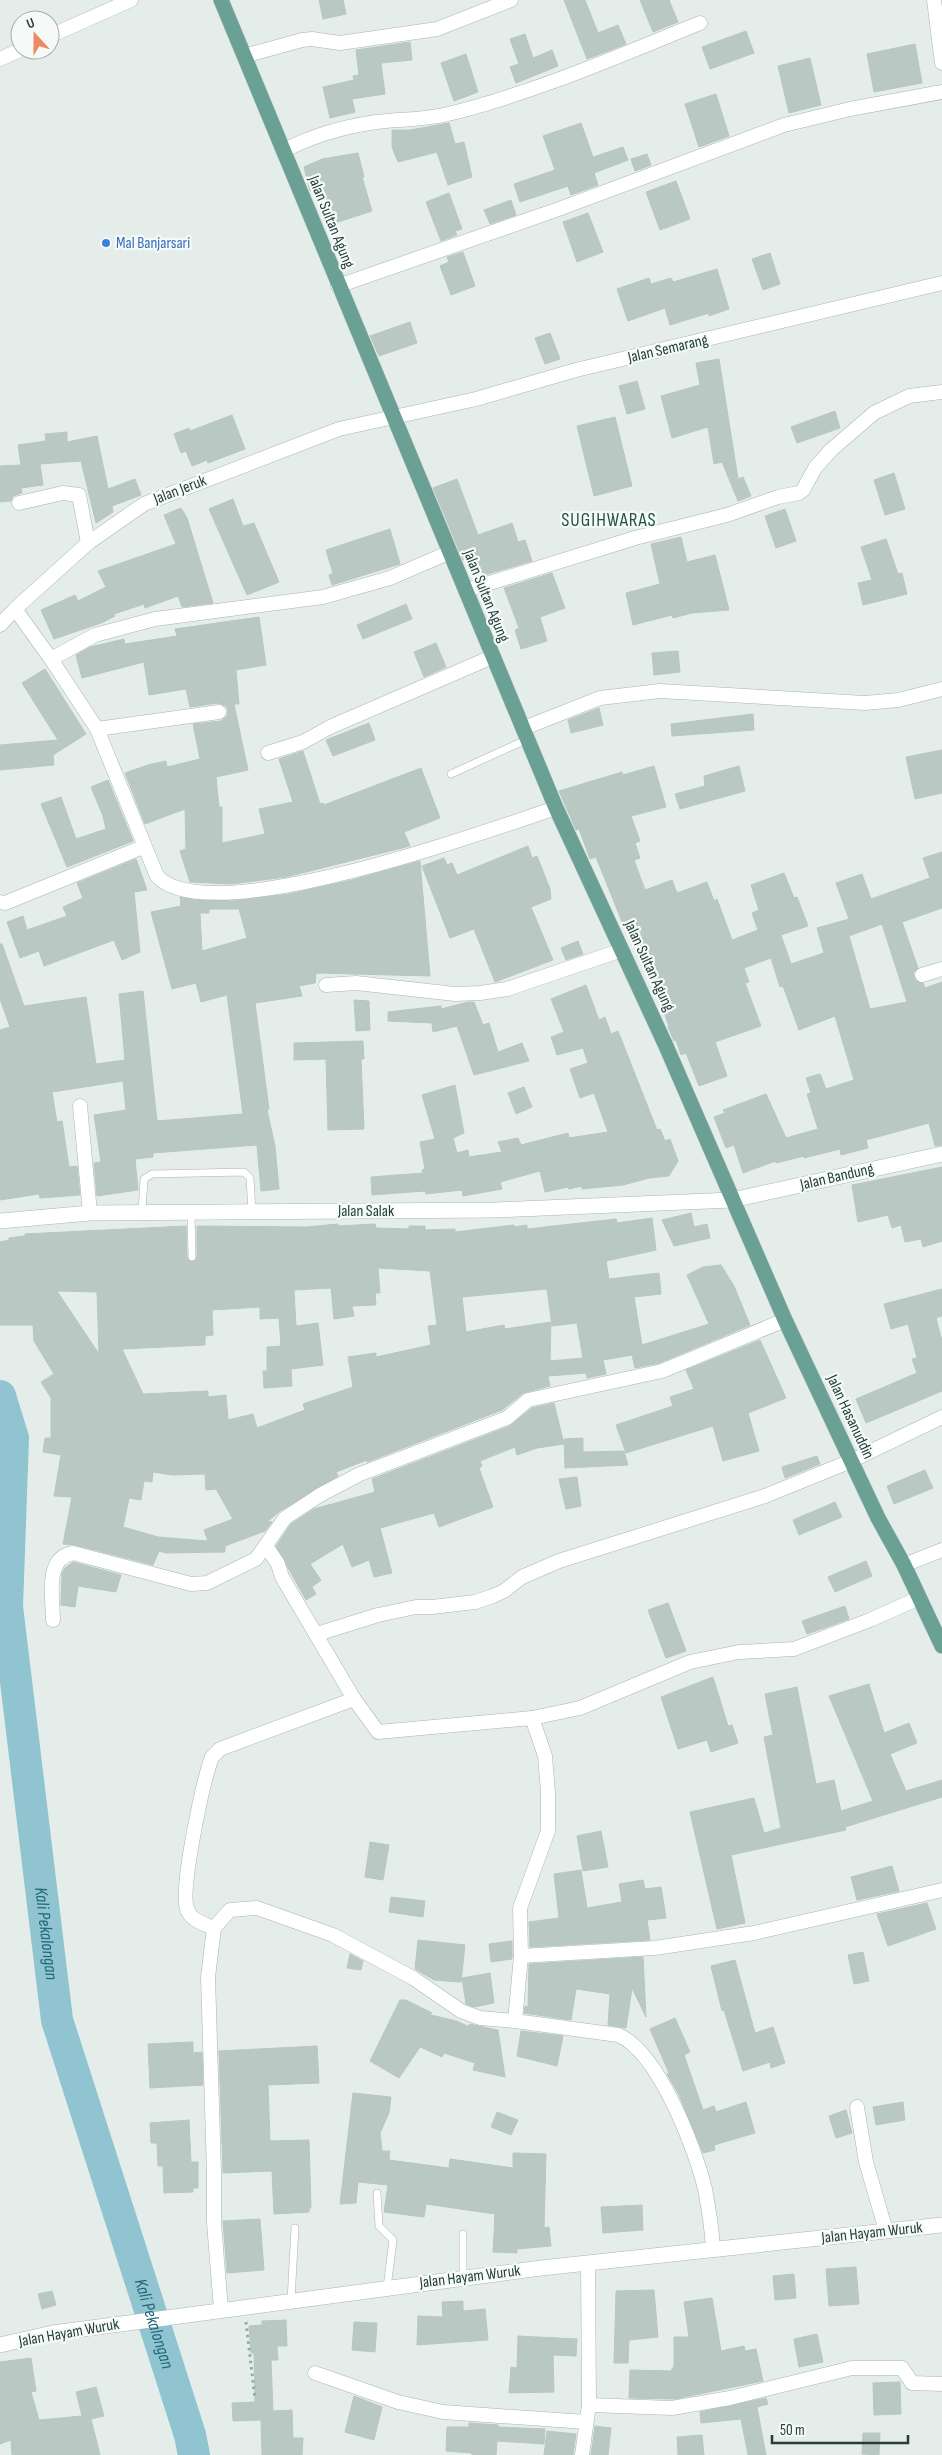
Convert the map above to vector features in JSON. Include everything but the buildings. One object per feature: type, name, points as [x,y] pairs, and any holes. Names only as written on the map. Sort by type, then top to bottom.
[{"type":"main road","name":"Jalan Sultan Agung","points":[[221,0],[556,808],[666,1046],[732,1200]]},
{"type":"main road","name":"Jalan Bandung","points":[[732,1200],[942,1154]]},
{"type":"main road","name":"Jalan Salak","points":[[0,1221],[90,1213],[495,1210],[732,1200]]},
{"type":"main road","name":"Jalan Hasanuddin","points":[[732,1200],[785,1320],[851,1461],[878,1518],[904,1565],[942,1646]]},
{"type":"main road","name":"Jalan Hayam Wuruk","points":[[0,2344],[53,2333],[463,2278],[942,2225]]},
{"type":"street","points":[[60,32],[131,0]]},
{"type":"street","points":[[244,56],[302,40],[312,39],[340,43],[437,29],[511,0]]},
{"type":"street","points":[[934,0],[942,63]]},
{"type":"street","points":[[283,151],[319,133],[377,122],[426,118],[467,109],[554,81],[700,24]]},
{"type":"street","points":[[338,286],[556,210],[784,125],[850,109],[942,92]]},
{"type":"street","name":"Jalan Semarang","points":[[395,417],[476,399],[576,370],[942,284]]},
{"type":"street","points":[[466,590],[635,538],[727,515],[778,497],[799,493],[803,490],[815,468],[831,450],[874,413],[909,396],[942,392]]},
{"type":"street","name":"Jalan Jeruk","points":[[0,625],[88,543],[144,504],[339,429],[395,417]]},
{"type":"street","points":[[19,504],[63,493],[79,495],[88,543]]},
{"type":"street","points":[[51,659],[95,635],[121,628],[155,619],[323,597],[390,578],[450,552]]},
{"type":"street","points":[[15,609],[51,659],[97,729],[143,847],[157,876],[163,883],[173,887],[216,893],[270,889],[404,858],[556,808]]},
{"type":"street","points":[[268,754],[303,742],[330,727],[492,657]]},
{"type":"street","points":[[526,733],[600,698],[625,694],[660,691],[864,703],[898,700],[942,689]]},
{"type":"street","points":[[97,729],[220,712]]},
{"type":"street","points":[[0,902],[5,903],[143,847]]},
{"type":"street","points":[[326,985],[356,983],[455,994],[480,993],[507,989],[622,950]]},
{"type":"street","points":[[922,975],[942,969]]},
{"type":"street","points":[[80,1106],[90,1213]]},
{"type":"street","points":[[53,1620],[53,1568],[67,1554],[73,1553],[199,1584],[207,1583],[256,1559],[266,1546],[269,1538],[285,1518],[320,1495],[360,1474],[507,1418],[528,1400],[662,1371],[785,1320]]},
{"type":"street","points":[[317,1634],[378,1614],[416,1607],[474,1602],[493,1596],[504,1591],[522,1577],[559,1561],[765,1496],[851,1461],[942,1417]]},
{"type":"street","points":[[266,1546],[354,1700],[375,1730],[381,1733],[532,1718],[580,1708],[690,1662],[739,1652],[794,1649],[870,1620],[919,1598]]},
{"type":"street","points":[[904,1565],[942,1550]]},
{"type":"street","points":[[214,1928],[194,1919],[187,1909],[185,1895],[191,1851],[212,1757],[220,1749],[354,1700]]},
{"type":"street","points":[[514,2021],[521,1956],[520,1908],[548,1831],[548,1792],[545,1756],[532,1718]]},
{"type":"street","points":[[521,1956],[655,1948],[754,1933],[942,1890]]},
{"type":"street","points":[[217,2310],[208,1986],[214,1928],[230,1910],[257,1908],[333,1936],[414,1978],[461,2011],[480,2018],[618,2035],[629,2040],[665,2087],[692,2150],[710,2214],[713,2250]]},
{"type":"street","points":[[857,2107],[866,2162],[886,2231]]},
{"type":"street","points":[[582,2455],[589,2405],[588,2263]]},
{"type":"street","points":[[589,2405],[672,2408],[730,2398],[852,2368],[902,2368],[912,2383],[942,2384]]},
{"type":"street","points":[[315,2373],[398,2402],[443,2412],[586,2422]]},
{"type":"lane","points":[[451,774],[526,733]]},
{"type":"lane","points":[[142,1212],[144,1179],[152,1174],[244,1172],[250,1178],[252,1212]]},
{"type":"lane","points":[[191,1212],[192,1257]]},
{"type":"lane","points":[[377,2193],[379,2226],[393,2240],[387,2288]]},
{"type":"lane","points":[[291,2300],[296,2228]]},
{"type":"lane","points":[[463,2234],[463,2278]]},
{"type":"path","points":[[244,2306],[255,2398]]},
{"type":"waterway","name":"Kali Pekalongan","points":[[0,1396],[13,1438],[7,1607],[57,2020],[190,2435],[194,2455]]},
{"type":"place","name":"Mal Banjarsari","points":[[106,243]]},
{"type":"district","name":"SUGIHWARAS","points":[[609,520]]}]
